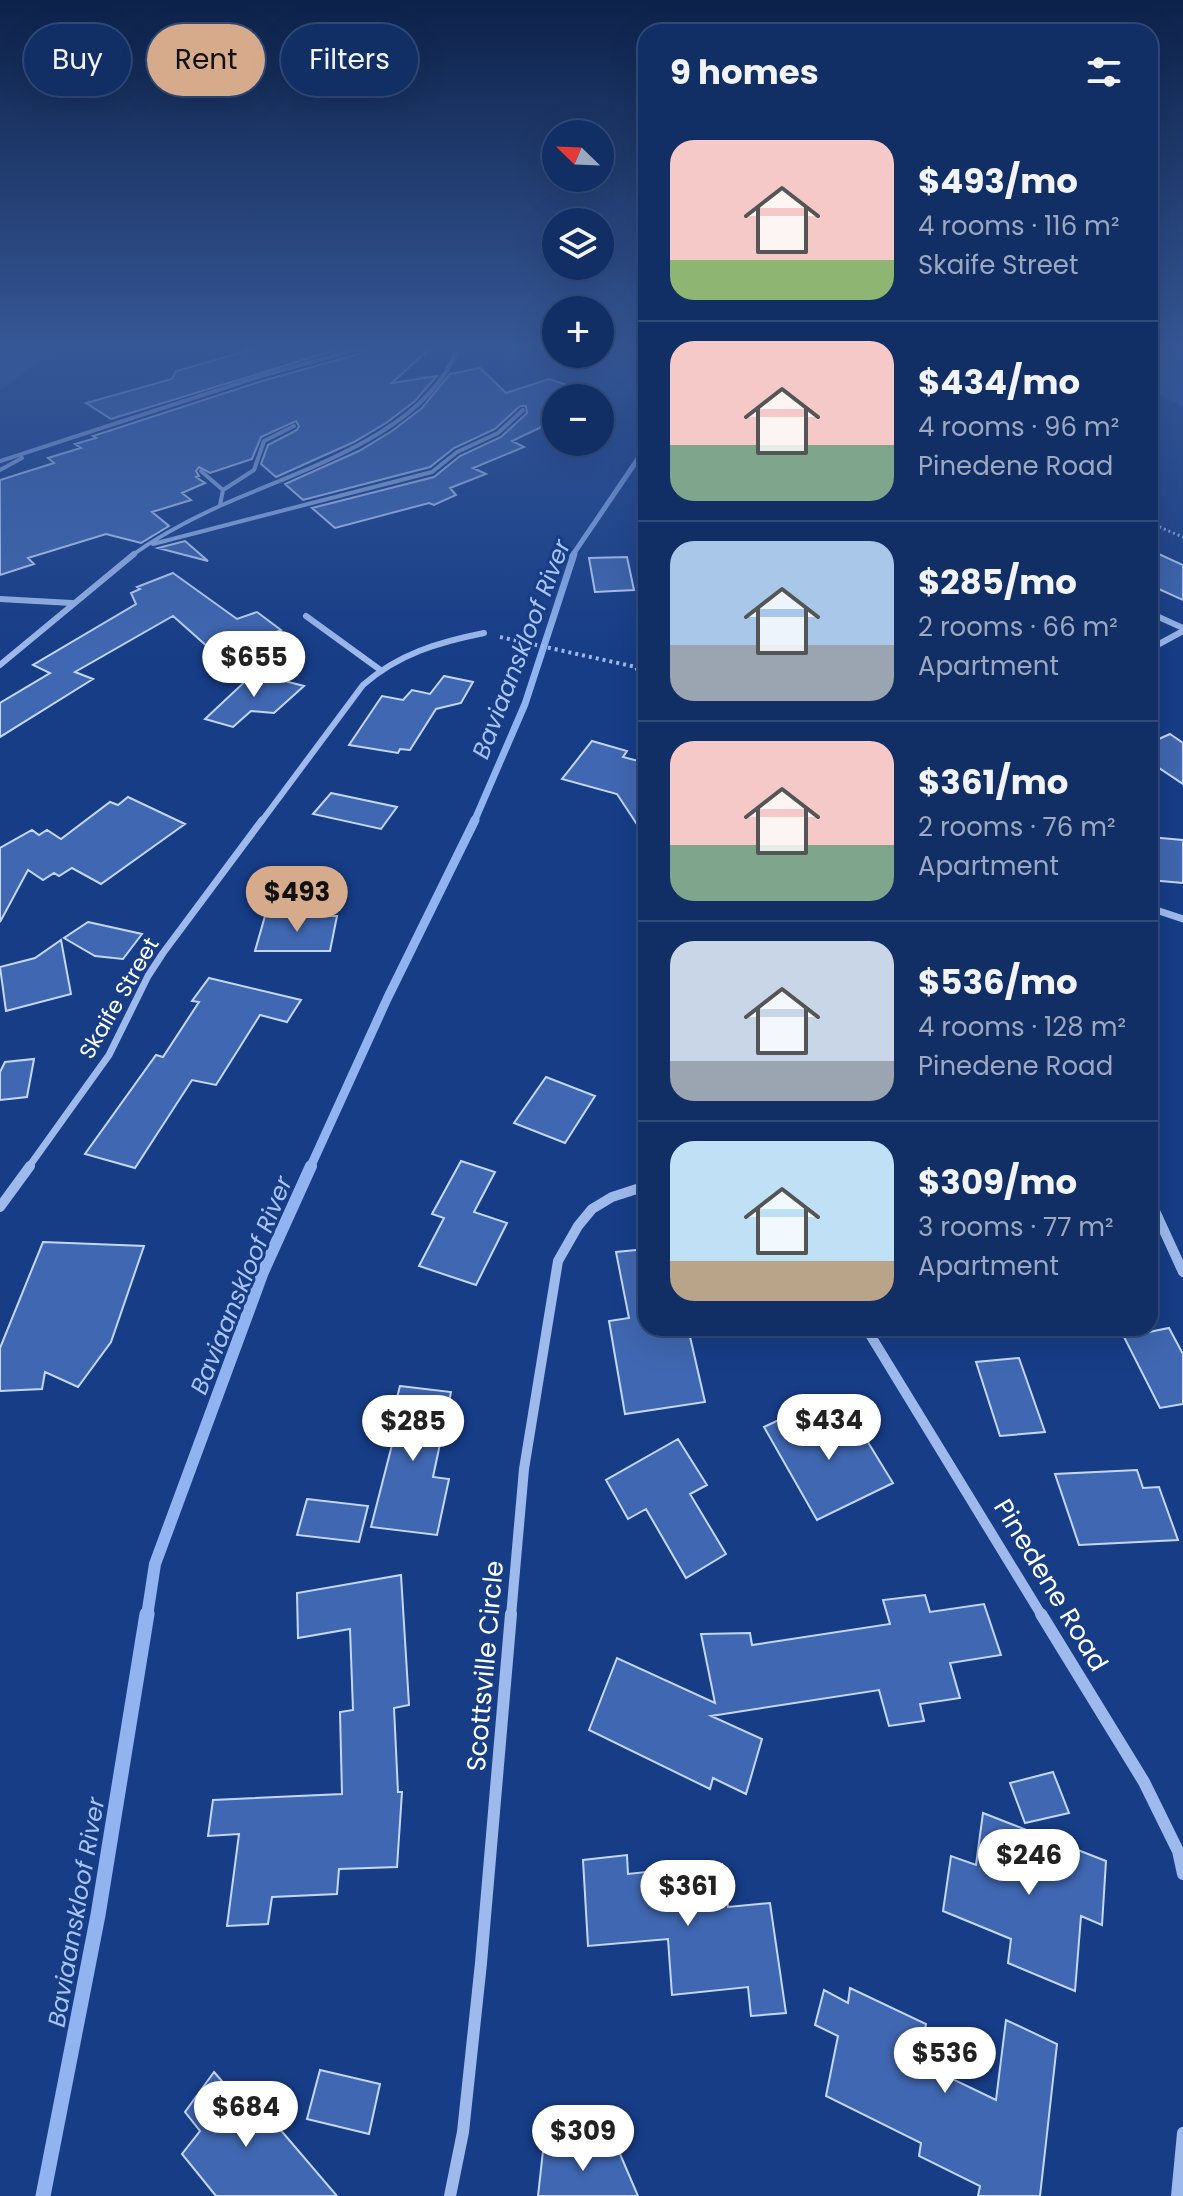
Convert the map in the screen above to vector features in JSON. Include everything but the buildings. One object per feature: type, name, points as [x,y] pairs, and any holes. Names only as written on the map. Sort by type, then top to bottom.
[{"type":"street","points":[[0,461],[29,451]]},
{"type":"street","points":[[0,470],[34,451]]},
{"type":"street","points":[[220,505],[223,490],[254,470],[260,451]]},
{"type":"street","points":[[0,665],[39,636],[72,603],[144,546],[220,505],[336,451]]},
{"type":"street","points":[[144,546],[432,472],[458,451]]},
{"type":"street","points":[[201,471],[223,490]]},
{"type":"street","points":[[0,599],[72,603]]},
{"type":"street","points":[[306,616],[379,669]]},
{"type":"street","points":[[1158,617],[1183,629]]},
{"type":"street","points":[[1158,644],[1183,629]]},
{"type":"street","name":"Skaife Street","points":[[0,1207],[109,1055],[148,976],[163,953],[363,685],[379,669],[424,647],[484,633]]},
{"type":"street","points":[[1158,911],[1183,919]]},
{"type":"street","points":[[0,1186],[13,1189]]},
{"type":"street","name":"Scottsville Circle","points":[[450,2196],[463,2132],[481,1963],[524,1469],[551,1295],[558,1261],[578,1226],[592,1209],[612,1197],[638,1189]]},
{"type":"street","points":[[1158,1217],[1183,1272]]},
{"type":"street","name":"Pinedene Road","points":[[871,1336],[1144,1782],[1178,1851],[1183,1874]]},
{"type":"street","points":[[1177,2196],[1183,2133]]},
{"type":"path","points":[[1158,526],[1183,537]]},
{"type":"path","points":[[484,633],[636,667],[638,671]]},
{"type":"waterway","name":"Baviaanskloof River","points":[[572,556],[638,459]]},
{"type":"waterway","name":"Baviaanskloof River","points":[[474,822],[525,704],[574,554]]},
{"type":"waterway","name":"Baviaanskloof River","points":[[310,1168],[387,999],[475,820]]},
{"type":"waterway","name":"Baviaanskloof River","points":[[147,1616],[155,1564],[263,1272],[311,1166]]},
{"type":"waterway","name":"Baviaanskloof River","points":[[43,2196],[98,1915],[147,1614]]}]
